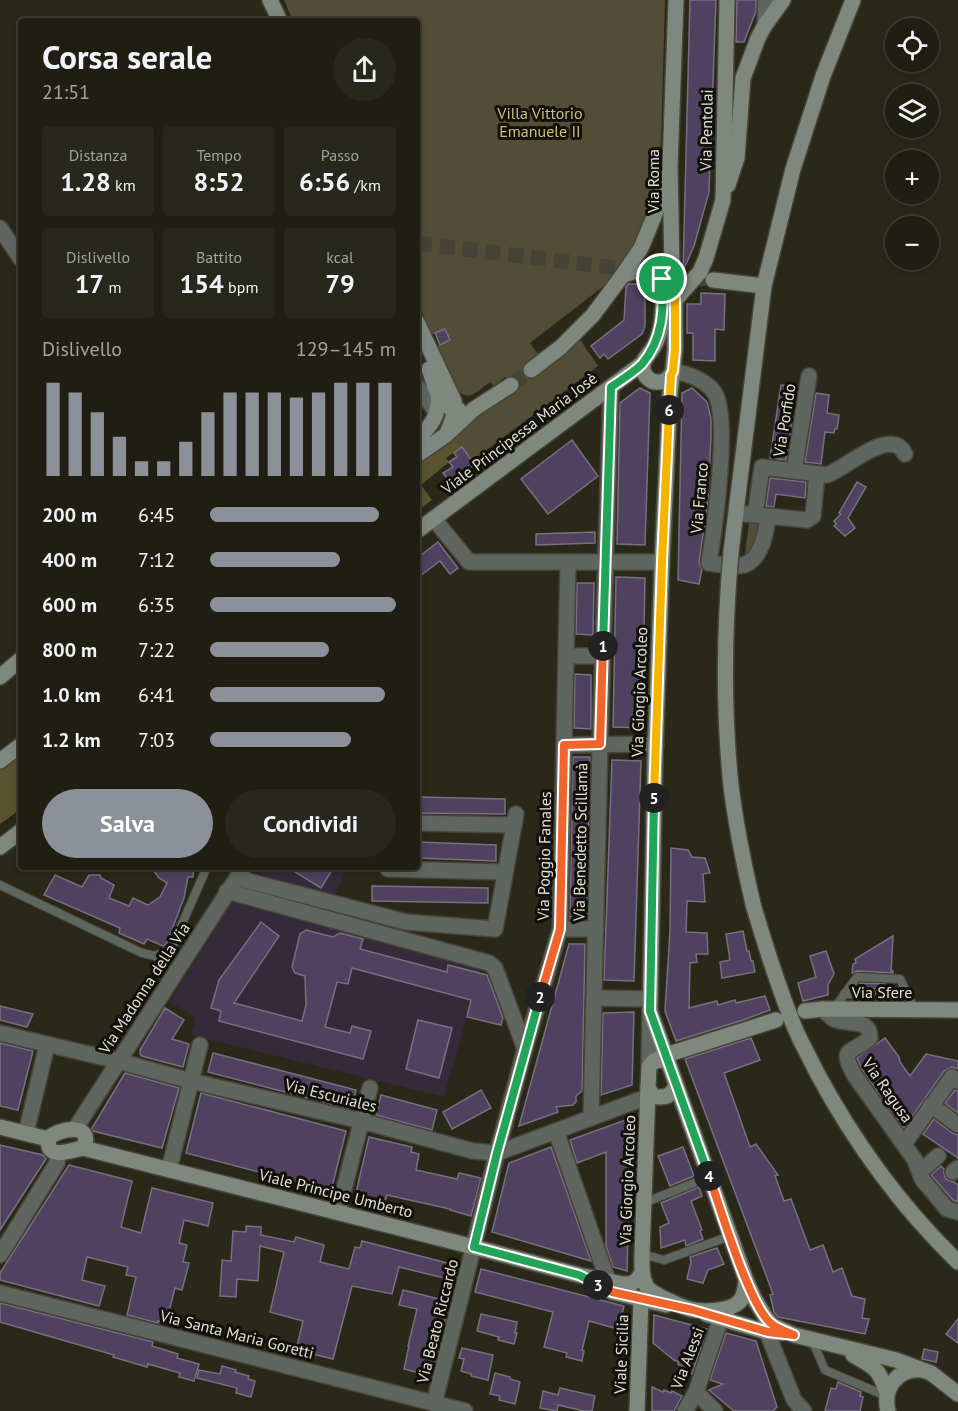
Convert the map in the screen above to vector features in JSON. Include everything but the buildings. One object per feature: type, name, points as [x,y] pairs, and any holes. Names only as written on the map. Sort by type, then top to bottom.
[{"type":"main road","points":[[270,0],[279,18]]},
{"type":"main road","name":"Via Roma","points":[[673,370],[675,300],[667,273],[676,0]]},
{"type":"main road","name":"Via Pentolai","points":[[675,300],[700,272],[723,200],[727,0]]},
{"type":"main road","points":[[723,200],[737,158],[744,78],[765,25],[783,0]]},
{"type":"main road","points":[[853,0],[823,76],[793,169],[764,286],[726,610],[724,669],[726,728],[740,846],[753,904],[794,1028],[831,1098],[877,1171],[931,1236],[958,1262]]},
{"type":"main road","points":[[531,370],[561,347],[593,315],[641,249],[670,166]]},
{"type":"main road","points":[[622,276],[634,271],[667,273],[691,269],[706,258]]},
{"type":"main road","points":[[646,358],[657,351],[670,356],[673,370],[666,380],[652,381],[646,377],[643,370],[646,358],[661,329],[663,292],[667,273]]},
{"type":"main road","points":[[713,280],[764,286]]},
{"type":"main road","points":[[420,328],[454,401],[455,409],[446,435]]},
{"type":"main road","points":[[420,345],[438,405],[431,425],[420,437]]},
{"type":"main road","name":"Viale Principessa Maria Josè","points":[[420,529],[611,387],[646,358]]},
{"type":"main road","name":"Via Giorgio Arcoleo","points":[[673,370],[662,562],[649,1005],[659,1061],[676,1085],[746,1280],[765,1318],[772,1325],[794,1335]]},
{"type":"main road","points":[[420,453],[446,435],[474,409],[511,385]]},
{"type":"main road","points":[[438,405],[444,405],[451,410],[474,409]]},
{"type":"main road","points":[[0,677],[18,662]]},
{"type":"main road","points":[[0,761],[18,747]]},
{"type":"main road","points":[[0,847],[18,833]]},
{"type":"main road","name":"Via Sfere","points":[[805,1011],[958,1010]]},
{"type":"main road","points":[[659,1061],[776,1020]]},
{"type":"main road","name":"Via Giorgio Arcoleo","points":[[642,1272],[650,1094],[659,1061]]},
{"type":"main road","points":[[650,1094],[659,1097],[666,1096],[672,1093],[676,1085]]},
{"type":"main road","points":[[0,1126],[48,1139]]},
{"type":"main road","points":[[75,1129],[85,1134],[86,1142],[83,1148],[58,1153],[49,1148],[48,1139],[52,1134],[75,1129]]},
{"type":"main road","name":"Viale Principe Umberto","points":[[83,1148],[579,1275]]},
{"type":"main road","points":[[579,1275],[631,1284],[642,1272]]},
{"type":"main road","points":[[642,1272],[646,1285],[651,1291],[693,1310],[727,1309],[738,1304],[744,1296],[746,1280]]},
{"type":"main road","points":[[579,1275],[612,1292],[693,1310],[768,1332],[794,1335],[896,1360],[937,1376],[958,1394]]},
{"type":"main road","name":"Viale Sicilia","points":[[637,1411],[641,1299]]},
{"type":"main road","points":[[840,1347],[879,1373],[887,1400]]},
{"type":"main road","points":[[887,1400],[890,1387],[898,1376],[911,1371],[924,1371]]},
{"type":"street","points":[[765,25],[766,0]]},
{"type":"street","points":[[0,228],[18,255]]},
{"type":"street","name":"Via Franco","points":[[673,370],[696,378],[714,390],[718,399],[722,452],[710,563],[738,566],[752,560],[763,539],[762,516]]},
{"type":"street","name":"Via Porfido","points":[[794,471],[809,376]]},
{"type":"street","name":"Via Benedetto Scillamà","points":[[591,1118],[611,387]]},
{"type":"street","points":[[420,389],[438,405]]},
{"type":"street","points":[[762,516],[762,467],[827,475],[863,454],[886,444],[899,445],[906,454]]},
{"type":"street","points":[[736,513],[807,520],[813,516],[817,474]]},
{"type":"street","points":[[434,519],[469,562],[662,562]]},
{"type":"street","name":"Via Poggio Fanales","points":[[474,1247],[525,1049],[560,929],[568,562]]},
{"type":"street","points":[[566,656],[603,656]]},
{"type":"street","points":[[564,745],[656,744]]},
{"type":"street","points":[[240,873],[406,922],[495,929],[515,819],[420,823]]},
{"type":"street","points":[[420,870],[505,872]]},
{"type":"street","name":"Via Madonna della Via","points":[[75,1129],[240,873]]},
{"type":"street","points":[[227,891],[489,963],[495,968],[525,1049]]},
{"type":"street","points":[[560,929],[596,929]]},
{"type":"street","points":[[594,998],[649,1005]]},
{"type":"street","name":"Via Ragusa","points":[[828,1010],[831,1018],[869,1028],[870,1038],[848,1052],[846,1057],[848,1064],[915,1160],[922,1179],[947,1209],[958,1212]]},
{"type":"street","name":"Via Escuriales","points":[[0,1033],[361,1121],[473,1151],[497,1153],[650,1094]]},
{"type":"street","points":[[26,1133],[47,1045]]},
{"type":"street","points":[[169,1170],[200,1045]]},
{"type":"street","points":[[904,1144],[952,1077],[958,1081]]},
{"type":"street","points":[[338,1212],[370,1088]]},
{"type":"street","points":[[931,1105],[958,1125]]},
{"type":"street","points":[[556,1131],[608,1281]]},
{"type":"street","points":[[0,1255],[57,1163],[58,1153]]},
{"type":"street","points":[[920,1172],[938,1156]]},
{"type":"street","name":"Via Beato Riccardo","points":[[434,1404],[474,1247]]},
{"type":"street","name":"Via Santa Maria Goretti","points":[[0,1293],[465,1411]]},
{"type":"street","name":"Via Alessi","points":[[685,1411],[696,1392],[721,1318]]},
{"type":"street","points":[[768,1332],[800,1410]]},
{"type":"street","points":[[696,1392],[715,1411]]},
{"type":"lane","points":[[0,885],[142,953],[155,956],[171,949],[206,870]]},
{"type":"lane","points":[[828,1010],[857,977],[900,979],[915,1010]]},
{"type":"lane","points":[[844,994],[908,995]]},
{"type":"lane","points":[[644,1203],[709,1177]]},
{"type":"lane","points":[[642,1254],[664,1260],[730,1236]]},
{"type":"lane","points":[[812,1340],[825,1370],[887,1400]]},
{"type":"shaded area","points":[[453,436],[462,447],[446,458],[449,462],[421,485],[432,500],[420,509],[420,460]]},
{"type":"shaded area","points":[[18,755],[18,811],[0,824],[0,768]]},
{"type":"shaded area","points":[[346,870],[335,895],[264,877],[259,871]]},
{"type":"shaded area","points":[[234,899],[481,967],[444,1097],[191,1035],[196,1017],[169,1002]]},
{"type":"green space","name":"Villa Vittorio Emanuele II","points":[[284,0],[665,0],[659,166],[646,223],[618,272],[605,285],[530,343],[538,354],[526,363],[534,374],[579,338],[598,366],[472,461],[453,436],[515,389],[505,377],[494,386],[490,382],[469,395],[456,389],[437,346],[450,340],[445,329],[432,335],[420,308],[420,18],[292,18]]},
{"type":"green space","points":[[749,522],[755,522],[761,527],[750,554],[745,554]]},
{"type":"tunnel","points":[[420,243],[713,280]]},
{"type":"tunnel","points":[[511,385],[531,370]]},
{"type":"route","points":[[672,268],[675,300],[675,350],[671,375],[662,562],[650,1011],[746,1280],[765,1318],[772,1325],[794,1335],[768,1332],[693,1310],[612,1292],[579,1275],[474,1247],[525,1049],[560,929],[564,745],[600,744],[611,387],[643,363],[656,341],[661,329],[662,279],[672,268]]}]
